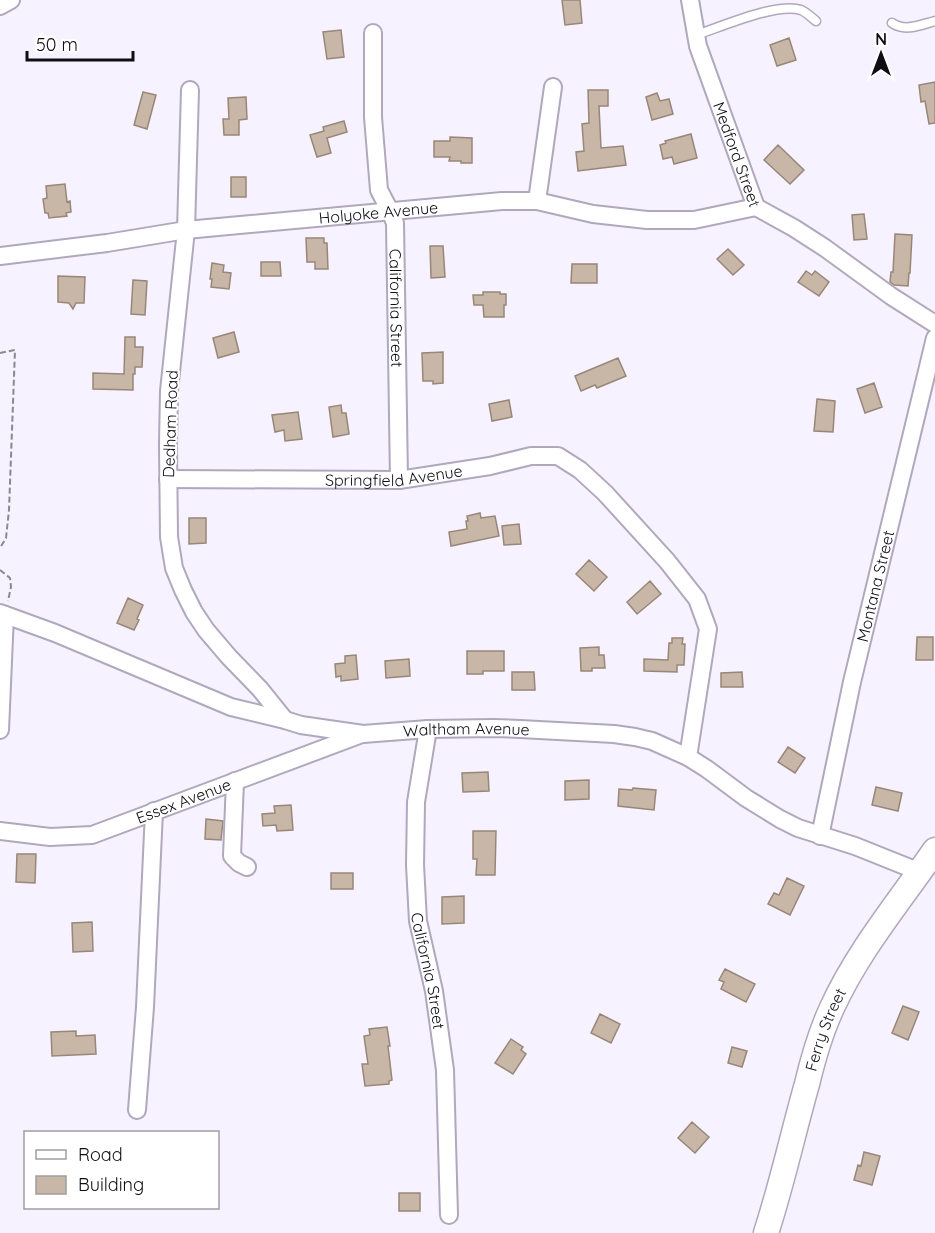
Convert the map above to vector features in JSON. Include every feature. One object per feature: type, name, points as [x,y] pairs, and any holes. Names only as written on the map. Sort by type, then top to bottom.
[{"type":"main road","name":"Ferry Street","points":[[766,1233],[812,1063],[830,1011],[869,944],[935,850]]},
{"type":"street","points":[[0,6],[11,0]]},
{"type":"street","name":"Medford Street","points":[[690,0],[698,46],[756,207],[825,248],[891,296],[935,324]]},
{"type":"street","name":"California Street","points":[[373,33],[373,117],[379,190],[395,223],[399,480]]},
{"type":"street","points":[[537,201],[553,87]]},
{"type":"street","name":"Dedham Road","points":[[190,90],[186,230],[169,391],[168,537],[174,568],[194,612],[206,630],[285,720]]},
{"type":"street","name":"Holyoke Avenue","points":[[0,256],[107,243],[186,230],[502,201],[537,201],[593,214],[647,220],[694,220],[756,207]]},
{"type":"street","name":"Montana Street","points":[[820,836],[852,682],[935,338]]},
{"type":"street","name":"Springfield Avenue","points":[[168,479],[399,480],[490,466],[531,456],[558,456],[580,470],[605,493],[698,599],[708,629],[688,757]]},
{"type":"street","points":[[0,730],[2,614]]},
{"type":"street","name":"Waltham Avenue","points":[[2,614],[55,633],[231,707],[311,727],[363,734],[428,729],[494,728],[635,736],[688,757],[763,809],[798,828],[855,846],[920,872]]},
{"type":"street","points":[[251,712],[260,689]]},
{"type":"street","name":"California Street","points":[[428,729],[416,802],[415,865],[418,921],[434,991],[445,1070],[449,1215]]},
{"type":"street","name":"Essex Avenue","points":[[0,831],[50,837],[92,835],[363,734]]},
{"type":"street","points":[[234,781],[232,856],[247,867]]},
{"type":"street","points":[[137,1110],[145,1007],[154,812]]},
{"type":"lane","points":[[696,35],[781,8],[801,10],[816,21]]},
{"type":"lane","points":[[892,23],[898,28],[906,28],[935,21]]},
{"type":"path","points":[[0,352],[15,350],[9,510],[6,538],[0,548]]},
{"type":"path","points":[[0,570],[10,578],[11,587],[2,614]]},
{"type":"building","points":[[562,0],[580,0],[582,23],[565,25]]},
{"type":"building","points":[[341,30],[344,57],[327,59],[323,32]]},
{"type":"building","points":[[789,38],[796,60],[777,66],[770,45]]},
{"type":"building","points":[[935,82],[935,123],[929,124],[925,101],[921,102],[919,85]]},
{"type":"building","points":[[588,90],[608,90],[608,106],[599,106],[601,148],[623,146],[626,165],[578,171],[576,152],[584,151],[582,124],[589,123]]},
{"type":"building","points":[[143,92],[156,95],[147,129],[134,125]]},
{"type":"building","points":[[657,93],[660,101],[669,99],[673,114],[652,120],[646,97]]},
{"type":"building","points":[[246,97],[247,119],[239,120],[239,135],[224,135],[223,119],[229,119],[228,98]]},
{"type":"building","points":[[344,121],[347,132],[327,138],[331,153],[317,157],[310,135],[324,131],[323,127]]},
{"type":"building","points":[[691,134],[697,158],[674,164],[672,157],[663,159],[660,145],[666,143],[665,141]]},
{"type":"building","points":[[450,137],[472,138],[472,163],[449,161],[450,157],[434,157],[434,141],[450,141]]},
{"type":"building","points":[[778,145],[804,170],[790,184],[764,160]]},
{"type":"building","points":[[231,177],[246,177],[246,197],[231,197]]},
{"type":"building","points":[[65,184],[67,202],[70,201],[71,212],[66,213],[67,216],[49,218],[48,213],[45,213],[43,199],[47,198],[46,186]]},
{"type":"building","points":[[864,214],[867,239],[854,240],[852,215]]},
{"type":"building","points":[[895,234],[912,235],[908,286],[894,285],[890,282],[891,272],[893,272]]},
{"type":"building","points":[[306,238],[324,238],[324,243],[327,243],[328,269],[315,269],[315,262],[307,262]]},
{"type":"building","points":[[430,246],[443,246],[445,277],[431,278]]},
{"type":"building","points":[[728,249],[744,265],[733,275],[717,259]]},
{"type":"building","points":[[261,262],[280,262],[281,276],[261,276]]},
{"type":"building","points":[[212,263],[224,265],[223,272],[231,273],[229,289],[211,287]]},
{"type":"building","points":[[572,264],[597,264],[597,283],[571,283]]},
{"type":"building","points":[[806,271],[812,275],[815,271],[829,282],[819,296],[798,282]]},
{"type":"building","points":[[58,276],[85,277],[84,303],[76,303],[73,309],[69,303],[58,302]]},
{"type":"building","points":[[133,280],[147,281],[145,315],[131,314]]},
{"type":"building","points":[[483,292],[506,294],[504,317],[484,317],[483,305],[474,305],[473,295],[483,295]]},
{"type":"building","points":[[234,332],[239,352],[218,358],[213,338]]},
{"type":"building","points":[[125,337],[135,337],[135,347],[143,347],[142,367],[135,367],[135,374],[133,374],[133,390],[93,389],[93,373],[124,374]]},
{"type":"building","points":[[443,352],[443,383],[433,384],[433,381],[423,381],[422,353]]},
{"type":"building","points":[[618,358],[626,376],[597,388],[595,385],[581,391],[575,376]]},
{"type":"building","points":[[874,383],[882,407],[865,413],[857,389]]},
{"type":"building","points":[[817,399],[835,401],[833,432],[814,431]]},
{"type":"building","points":[[509,400],[512,417],[492,421],[489,404]]},
{"type":"building","points":[[341,405],[342,413],[346,413],[349,434],[333,437],[329,407]]},
{"type":"building","points":[[298,412],[302,439],[285,441],[284,430],[275,432],[272,415]]},
{"type":"building","points":[[480,513],[481,518],[495,516],[499,536],[451,546],[449,532],[467,529],[467,516]]},
{"type":"building","points":[[189,518],[206,518],[206,543],[189,544]]},
{"type":"building","points":[[519,524],[521,544],[504,545],[502,526]]},
{"type":"building","points":[[589,560],[607,577],[594,591],[576,574]]},
{"type":"building","points":[[650,581],[661,594],[637,614],[627,602]]},
{"type":"building","points":[[128,598],[143,605],[134,630],[117,623]]},
{"type":"building","points":[[917,637],[933,637],[933,660],[916,660]]},
{"type":"building","points":[[672,638],[683,638],[684,665],[677,665],[677,672],[644,671],[644,659],[668,660],[669,643],[672,643]]},
{"type":"building","points":[[599,647],[599,655],[604,655],[605,668],[581,671],[580,648]]},
{"type":"building","points":[[467,651],[504,651],[504,671],[467,674]]},
{"type":"building","points":[[356,655],[358,679],[341,681],[341,676],[336,677],[335,664],[345,663],[345,656]]},
{"type":"building","points":[[409,659],[410,676],[386,678],[385,661]]},
{"type":"building","points":[[512,672],[534,672],[535,690],[512,690]]},
{"type":"building","points":[[742,672],[743,687],[721,687],[721,673]]},
{"type":"building","points":[[788,747],[805,758],[795,773],[778,762]]},
{"type":"building","points":[[488,772],[489,791],[463,792],[462,773]]},
{"type":"building","points":[[589,780],[589,799],[565,800],[565,781]]},
{"type":"building","points":[[876,787],[902,793],[898,811],[872,805]]},
{"type":"building","points":[[633,788],[656,790],[654,810],[618,806],[619,789],[632,790]]},
{"type":"building","points":[[291,805],[293,830],[277,831],[276,825],[263,826],[262,814],[275,813],[274,806]]},
{"type":"building","points":[[206,819],[223,821],[221,840],[205,839]]},
{"type":"building","points":[[473,831],[496,831],[495,875],[476,875],[477,859],[473,859]]},
{"type":"building","points":[[17,854],[36,854],[35,883],[16,882]]},
{"type":"building","points":[[331,873],[353,873],[353,889],[331,889]]},
{"type":"building","points":[[787,878],[804,886],[790,915],[768,904],[774,893],[779,895]]},
{"type":"building","points":[[464,896],[464,923],[442,924],[442,897]]},
{"type":"building","points":[[92,922],[93,951],[73,952],[72,923]]},
{"type":"building","points":[[725,969],[755,984],[746,1002],[721,989],[724,982],[719,980]]},
{"type":"building","points":[[903,1006],[919,1012],[908,1040],[892,1033]]},
{"type":"building","points":[[600,1014],[620,1024],[611,1043],[591,1033]]},
{"type":"building","points":[[387,1027],[392,1080],[389,1084],[365,1086],[362,1064],[368,1064],[364,1036],[370,1035],[369,1029]]},
{"type":"building","points":[[76,1031],[76,1036],[95,1035],[96,1054],[52,1056],[51,1032]]},
{"type":"building","points":[[511,1039],[523,1047],[521,1050],[526,1054],[513,1074],[495,1063]]},
{"type":"building","points":[[732,1047],[747,1051],[742,1067],[728,1063]]},
{"type":"building","points":[[692,1122],[709,1137],[695,1153],[678,1138]]},
{"type":"building","points":[[864,1152],[880,1156],[872,1185],[854,1180],[858,1165],[861,1166]]},
{"type":"building","points":[[399,1193],[420,1193],[420,1211],[399,1211]]}]
